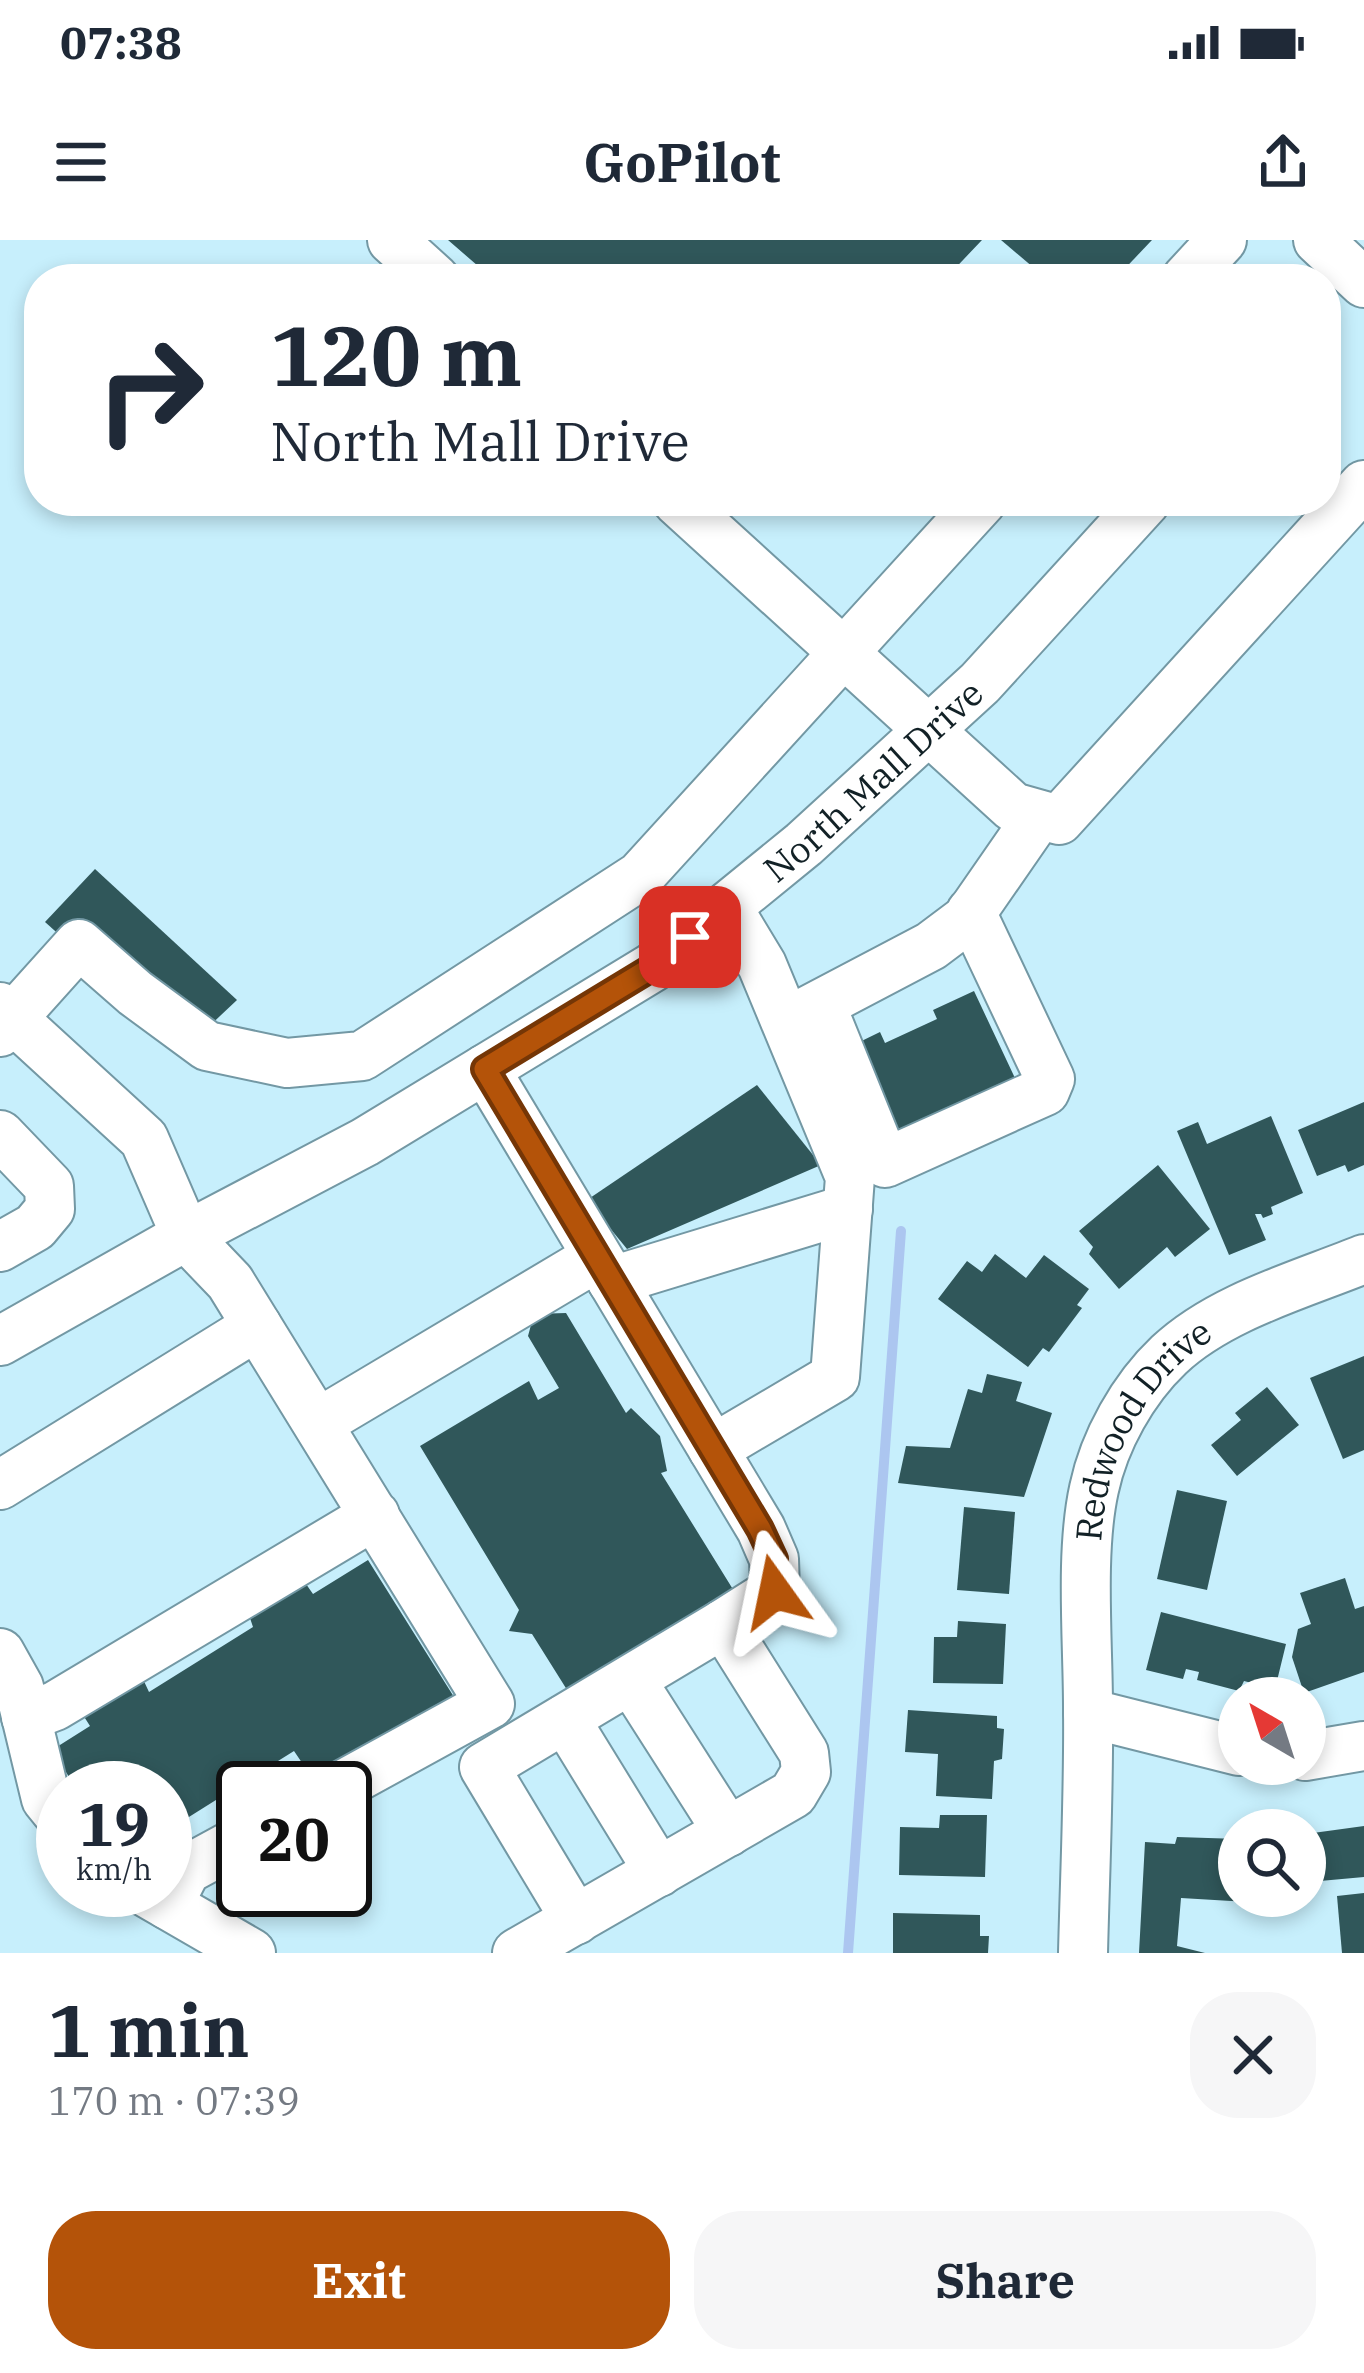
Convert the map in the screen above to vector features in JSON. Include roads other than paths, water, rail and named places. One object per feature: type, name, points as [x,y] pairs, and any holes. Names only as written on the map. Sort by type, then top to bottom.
[{"type":"street","points":[[392,240],[418,264]]},
{"type":"street","points":[[1200,264],[1222,240]]},
{"type":"street","points":[[1318,240],[1337,264]]},
{"type":"street","points":[[1341,510],[1364,485]]},
{"type":"street","points":[[693,516],[1013,808],[1059,820],[1336,516]]},
{"type":"street","points":[[372,1769],[490,1704],[230,1282],[186,1236],[144,1138],[4,1019],[79,944],[207,1046],[287,1063],[362,1056],[640,876],[968,516]]},
{"type":"street","name":"North Mall Drive","points":[[0,1341],[364,1142],[653,967],[804,844],[980,683],[1132,516]]},
{"type":"street","points":[[804,1013],[931,946],[971,912],[1039,814]]},
{"type":"street","points":[[727,907],[762,965],[804,1013],[885,1163],[1046,1091],[1050,1078],[971,912]]},
{"type":"street","points":[[712,1449],[835,1376],[850,1177],[804,1013]]},
{"type":"street","points":[[485,1069],[774,1559],[775,1592],[484,1767],[576,1920]]},
{"type":"street","points":[[0,1135],[49,1186],[50,1209],[35,1227],[0,1247]]},
{"type":"street","points":[[318,1423],[604,1269],[848,1209]]},
{"type":"street","name":"Redwood Drive","points":[[1083,1953],[1086,1590],[1094,1489],[1116,1429],[1140,1387],[1171,1353],[1208,1327],[1364,1259]]},
{"type":"street","points":[[0,1486],[257,1326]]},
{"type":"street","points":[[26,1717],[56,1706],[375,1516]]},
{"type":"street","points":[[517,1953],[793,1794],[806,1772],[803,1753],[723,1624]]},
{"type":"street","points":[[0,1653],[19,1688],[37,1761]]},
{"type":"street","points":[[631,1680],[728,1832]]},
{"type":"street","points":[[1088,1714],[1218,1745]]},
{"type":"street","points":[[565,1719],[659,1872]]},
{"type":"street","points":[[1326,1752],[1364,1746]]},
{"type":"street","points":[[189,1917],[251,1953]]},
{"type":"waterway","points":[[848,1953],[901,1231]]}]
